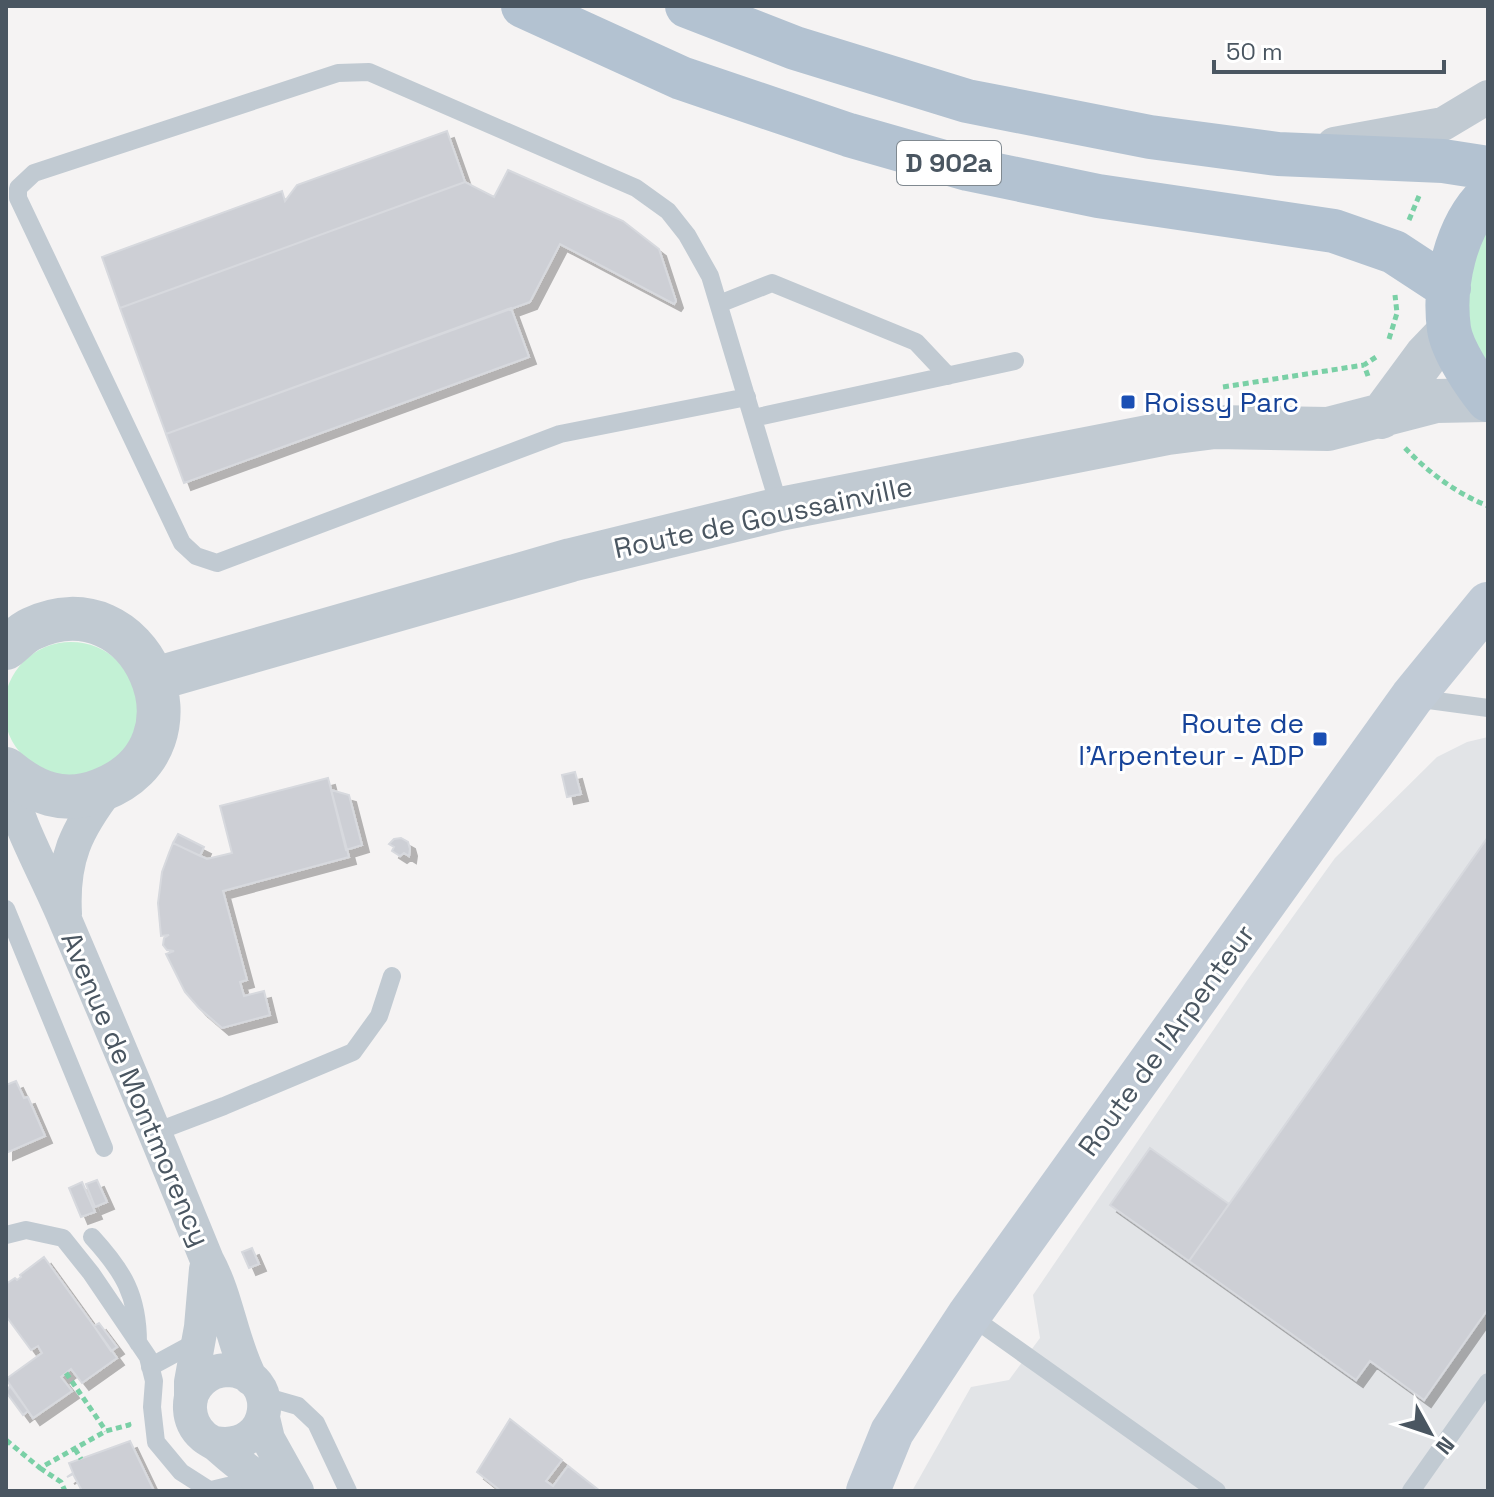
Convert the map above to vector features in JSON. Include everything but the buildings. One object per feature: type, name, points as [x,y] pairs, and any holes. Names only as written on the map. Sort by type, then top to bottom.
[{"type":"main road","name":"D 902a","points":[[523,6],[681,78],[849,135],[968,169],[1098,196],[1334,231],[1394,252],[1449,288]]},
{"type":"main road","name":"D 902a","points":[[687,6],[795,48],[967,101],[1150,137],[1278,154],[1443,161],[1488,168]]},
{"type":"main road","points":[[1488,195],[1479,203],[1458,243],[1449,288],[1449,332],[1471,377],[1488,400]]},
{"type":"main road","name":"Route de l'Arpenteur","points":[[868,1491],[892,1432],[969,1315],[1412,697],[1488,604]]},
{"type":"street","points":[[1278,154],[1443,124],[1488,97]]},
{"type":"street","points":[[1381,417],[1426,356],[1449,332]]},
{"type":"street","name":"Route de Goussainville","points":[[155,679],[571,560],[780,509],[1168,433],[1215,427],[1328,429],[1436,401],[1488,400]]},
{"type":"street","points":[[6,648],[29,630],[59,620],[89,621],[118,632],[140,652],[155,679],[160,709],[154,739],[139,766],[116,785],[87,796],[56,796],[28,786],[6,769]]},
{"type":"street","name":"Avenue de Montmorency","points":[[6,775],[28,843],[65,918],[153,1133],[218,1280],[233,1337],[259,1398],[268,1439],[297,1491]]},
{"type":"street","name":"Avenue de Montmorency","points":[[65,918],[65,872],[71,849],[89,814],[109,787]]},
{"type":"street","name":"Avenue de Montmorency","points":[[191,1399],[207,1260]]},
{"type":"street","points":[[215,1443],[228,1445],[251,1437],[259,1398],[235,1371],[222,1370],[200,1381],[191,1399],[191,1416],[196,1428],[240,1467],[277,1491]]},
{"type":"lane","points":[[747,397],[560,434],[217,563],[196,556],[182,543],[18,198],[18,188],[34,173],[338,73],[369,72],[636,188],[668,211],[687,235],[710,276],[747,397],[780,509]]},
{"type":"lane","points":[[719,304],[772,283],[916,342],[948,376]]},
{"type":"lane","points":[[753,418],[1015,361]]},
{"type":"lane","points":[[1412,697],[1488,708]]},
{"type":"lane","points":[[6,909],[104,1148]]},
{"type":"lane","points":[[153,1133],[353,1052],[379,1016],[392,976]]},
{"type":"lane","points":[[6,1235],[26,1230],[63,1238],[91,1273],[148,1357],[154,1381],[152,1407],[156,1442],[181,1472],[207,1491],[228,1486],[239,1491]]},
{"type":"lane","points":[[92,1237],[115,1263],[129,1288],[138,1318],[138,1343]]},
{"type":"lane","points":[[969,1315],[1217,1491]]},
{"type":"lane","points":[[150,1367],[198,1341]]},
{"type":"lane","points":[[1411,1491],[1488,1382]]},
{"type":"lane","points":[[259,1398],[298,1406],[316,1423],[348,1491]]},
{"type":"path","points":[[66,1373],[106,1431]]},
{"type":"path","points":[[40,1468],[106,1431],[129,1425],[127,1414]]},
{"type":"path","points":[[6,1440],[61,1482],[65,1491]]},
{"type":"path","points":[[75,1449],[81,1459]]},
{"type":"shaded area","points":[[1488,737],[1488,1491],[912,1491],[971,1387],[1009,1380],[1040,1338],[1033,1295],[1246,982],[1335,858],[1437,757],[1467,742]]},
{"type":"green space","points":[[1488,220],[1488,370],[1470,331],[1464,289],[1469,261]]},
{"type":"green space","points":[[71,642],[97,647],[118,662],[133,683],[138,709],[133,735],[118,756],[97,771],[71,776],[45,771],[24,756],[9,735],[4,709],[9,683],[24,662],[45,647]]},
{"type":"place","name":"Roissy Parc","points":[[1128,402]]},
{"type":"place","name":"Route de l'Arpenteur - ADP","points":[[1320,739]]}]
